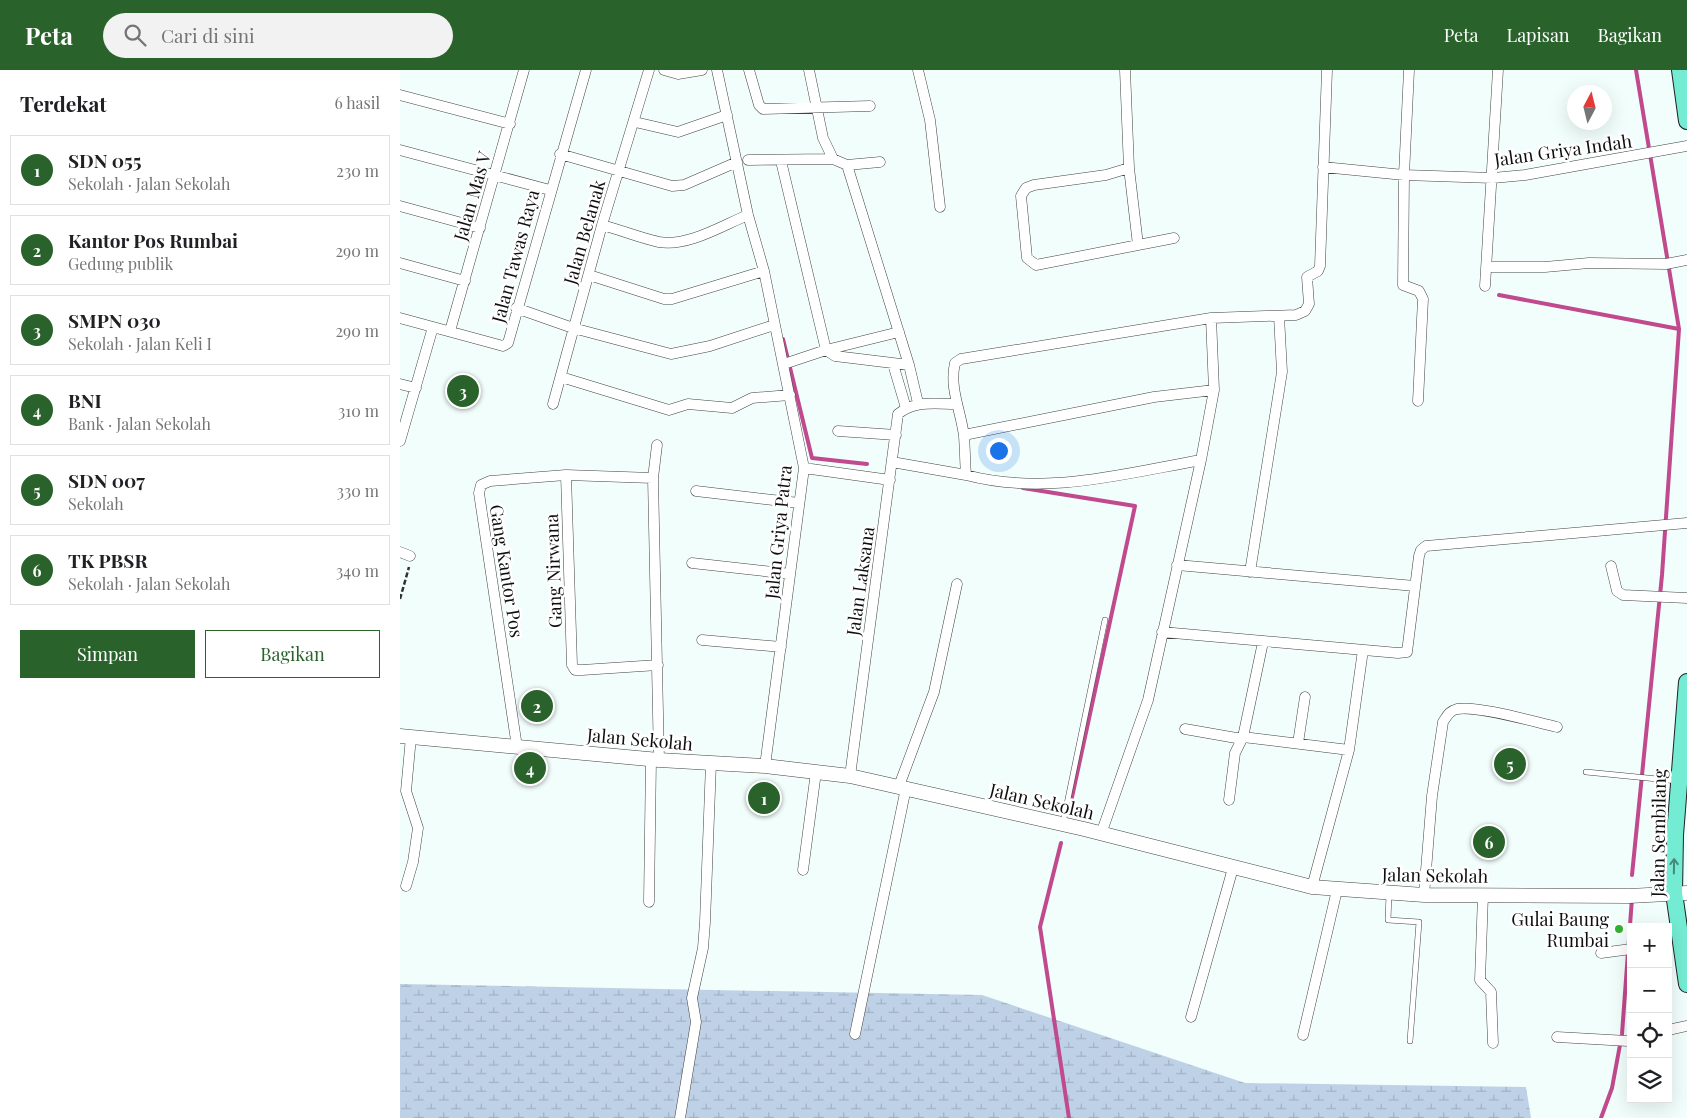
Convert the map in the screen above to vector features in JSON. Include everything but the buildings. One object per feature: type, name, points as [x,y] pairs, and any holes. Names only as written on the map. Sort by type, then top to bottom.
[{"type":"main road","points":[[1680,70],[1687,121]]},
{"type":"main road","name":"Jalan Sembilang","points":[[1687,682],[1675,835],[1681,893],[1678,940],[1687,984]]},
{"type":"street","name":"Jalan Tawas Raya","points":[[400,318],[506,345],[560,154],[586,70]]},
{"type":"street","name":"Jalan Belanak","points":[[553,404],[602,224],[635,122],[649,70]]},
{"type":"street","points":[[664,70],[678,74],[702,70]]},
{"type":"street","name":"Jalan Griya Patra","points":[[717,70],[748,215],[764,271],[774,324],[788,362],[790,395],[804,468],[765,766]]},
{"type":"street","points":[[749,70],[760,108],[870,106]]},
{"type":"street","points":[[809,70],[823,138],[833,159]]},
{"type":"street","points":[[918,70],[930,120],[940,207]]},
{"type":"street","points":[[1125,70],[1129,168],[1138,245]]},
{"type":"street","points":[[966,475],[964,435],[956,404],[953,371],[955,363],[961,359],[1211,318],[1296,315],[1308,308],[1307,277],[1318,270],[1320,266],[1327,70]]},
{"type":"street","points":[[1409,70],[1404,175],[1403,285],[1419,291],[1423,299],[1418,400]]},
{"type":"street","points":[[1485,286],[1498,70]]},
{"type":"street","name":"Jalan Mas V","points":[[450,331],[510,124],[522,71]]},
{"type":"street","points":[[400,95],[510,124]]},
{"type":"street","points":[[635,122],[678,132],[727,115]]},
{"type":"street","name":"Jalan Griya Indah","points":[[1323,168],[1404,175],[1493,178],[1525,175],[1687,146]]},
{"type":"street","points":[[400,150],[550,190]]},
{"type":"street","points":[[560,154],[672,186],[684,185],[737,162]]},
{"type":"street","points":[[748,160],[833,159],[847,165],[880,162]]},
{"type":"street","points":[[781,161],[826,350],[835,356],[893,364],[909,364]]},
{"type":"street","points":[[847,165],[909,364],[918,403]]},
{"type":"street","points":[[1129,168],[1106,175],[1034,185],[1026,188],[1021,196],[1027,258],[1036,265],[1174,238]]},
{"type":"street","points":[[400,206],[480,228]]},
{"type":"street","points":[[602,224],[658,242],[672,242],[684,241],[748,215]]},
{"type":"street","points":[[1486,267],[1545,267],[1589,263],[1666,264],[1683,260]]},
{"type":"street","points":[[400,263],[465,281]]},
{"type":"street","points":[[589,275],[664,299],[672,299],[764,271]]},
{"type":"street","points":[[516,308],[573,328],[671,354],[710,346],[774,324]]},
{"type":"street","points":[[1250,572],[1282,372],[1279,316]]},
{"type":"street","points":[[1101,834],[1148,700],[1176,566],[1201,460],[1214,390],[1211,318]]},
{"type":"street","points":[[400,441],[433,327]]},
{"type":"street","points":[[788,362],[826,350],[899,332]]},
{"type":"street","points":[[893,364],[906,408],[918,403],[956,404]]},
{"type":"street","points":[[561,377],[669,410],[688,404],[732,408],[752,398],[790,395]]},
{"type":"street","points":[[400,384],[416,388]]},
{"type":"street","points":[[964,435],[1154,397],[1214,390]]},
{"type":"street","name":"Jalan Laksana","points":[[850,776],[898,414],[906,408]]},
{"type":"street","points":[[838,431],[896,436]]},
{"type":"street","points":[[649,902],[658,665],[653,478],[656,445]]},
{"type":"street","points":[[892,462],[1038,485],[1068,484],[1201,460]]},
{"type":"street","points":[[804,468],[890,480]]},
{"type":"street","points":[[566,475],[653,478]]},
{"type":"street","name":"Gang Nirwana","points":[[566,475],[572,665],[575,670],[658,665]]},
{"type":"street","name":"Gang Kantor Pos","points":[[517,747],[479,493],[481,485],[490,481],[566,475]]},
{"type":"street","points":[[696,491],[798,503]]},
{"type":"street","points":[[1162,632],[1263,642],[1407,652],[1419,556],[1421,550],[1426,546],[1687,523]]},
{"type":"street","points":[[400,552],[410,556]]},
{"type":"street","points":[[692,563],[790,574]]},
{"type":"street","points":[[1176,566],[1415,586]]},
{"type":"street","points":[[1611,566],[1618,591],[1623,595],[1687,598]]},
{"type":"street","points":[[855,1034],[902,787],[934,692],[957,584]]},
{"type":"street","points":[[702,640],[781,648]]},
{"type":"street","points":[[1229,800],[1235,754],[1242,738],[1263,642]]},
{"type":"street","points":[[1312,887],[1349,750],[1363,650]]},
{"type":"street","points":[[1298,744],[1305,697]]},
{"type":"street","points":[[1424,895],[1432,796],[1443,722],[1448,713],[1457,709],[1476,710],[1557,727]]},
{"type":"street","points":[[1185,729],[1242,738],[1349,750]]},
{"type":"street","points":[[406,737],[406,791],[418,828],[414,862],[406,886]]},
{"type":"street","name":"Jalan Sekolah","points":[[406,737],[655,760],[765,766],[850,776],[1064,825],[1312,887],[1424,895],[1635,895],[1681,893]]},
{"type":"street","points":[[680,1118],[696,1022],[692,998],[705,922],[711,763]]},
{"type":"street","points":[[803,870],[816,772]]},
{"type":"street","points":[[1192,1017],[1232,868]]},
{"type":"street","points":[[1303,1035],[1337,890]]},
{"type":"street","points":[[1483,895],[1480,980],[1490,992],[1493,1043]]},
{"type":"street","points":[[1601,953],[1627,951]]},
{"type":"street","points":[[1672,1029],[1687,1026]]},
{"type":"street","points":[[1557,1037],[1627,1040]]},
{"type":"lane","points":[[1064,825],[1105,620]]},
{"type":"lane","points":[[1586,772],[1679,781]]},
{"type":"lane","points":[[1389,893],[1388,920],[1419,922],[1410,1041]]},
{"type":"path","points":[[400,599],[410,556]]},
{"type":"green space","points":[[400,984],[982,995],[1245,1083],[1526,1087],[1531,1118],[400,1118]]},
{"type":"waterway","points":[[1632,875],[1662,575],[1679,329],[1636,70]]},
{"type":"waterway","points":[[1499,295],[1679,329]]},
{"type":"waterway","points":[[783,339],[812,458],[867,464]]},
{"type":"waterway","points":[[1023,488],[1135,506],[1069,811]]},
{"type":"waterway","points":[[1061,843],[1040,927],[1069,1118]]},
{"type":"waterway","points":[[1601,1118],[1612,1088],[1622,1034],[1632,898]]},
{"type":"place","name":"SMPN 030","points":[[463,391]]},
{"type":"place","name":"Kantor Pos Rumbai","points":[[537,706]]},
{"type":"place","name":"SDN 007","points":[[1510,764]]},
{"type":"place","name":"BNI","points":[[530,768]]},
{"type":"place","name":"SDN 055","points":[[764,798]]},
{"type":"place","name":"TK PBSR","points":[[1489,842]]},
{"type":"place","name":"Gulai Baung Rumbai","points":[[1619,929]]}]
